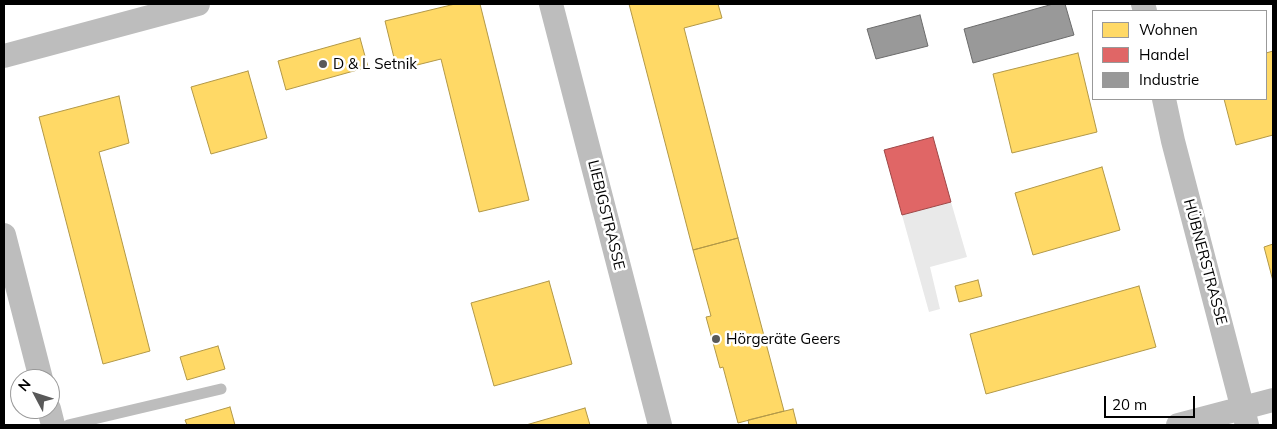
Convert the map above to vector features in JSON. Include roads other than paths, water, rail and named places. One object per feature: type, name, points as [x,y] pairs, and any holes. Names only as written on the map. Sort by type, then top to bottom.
[{"type":"street","points":[[4,56],[198,4]]},
{"type":"street","name":"LIEBIGSTRASSE","points":[[551,4],[660,425]]},
{"type":"street","name":"HÜBNERSTRASSE","points":[[1164,100],[1173,141],[1245,417]]},
{"type":"street","points":[[4,235],[38,369]]},
{"type":"street","points":[[1178,425],[1245,417],[1273,400]]},
{"type":"lane","points":[[68,425],[221,389]]},
{"type":"place","name":"D & L Setnik","points":[[323,64]]},
{"type":"place","name":"Hörgeräte Geers","points":[[716,339]]}]
